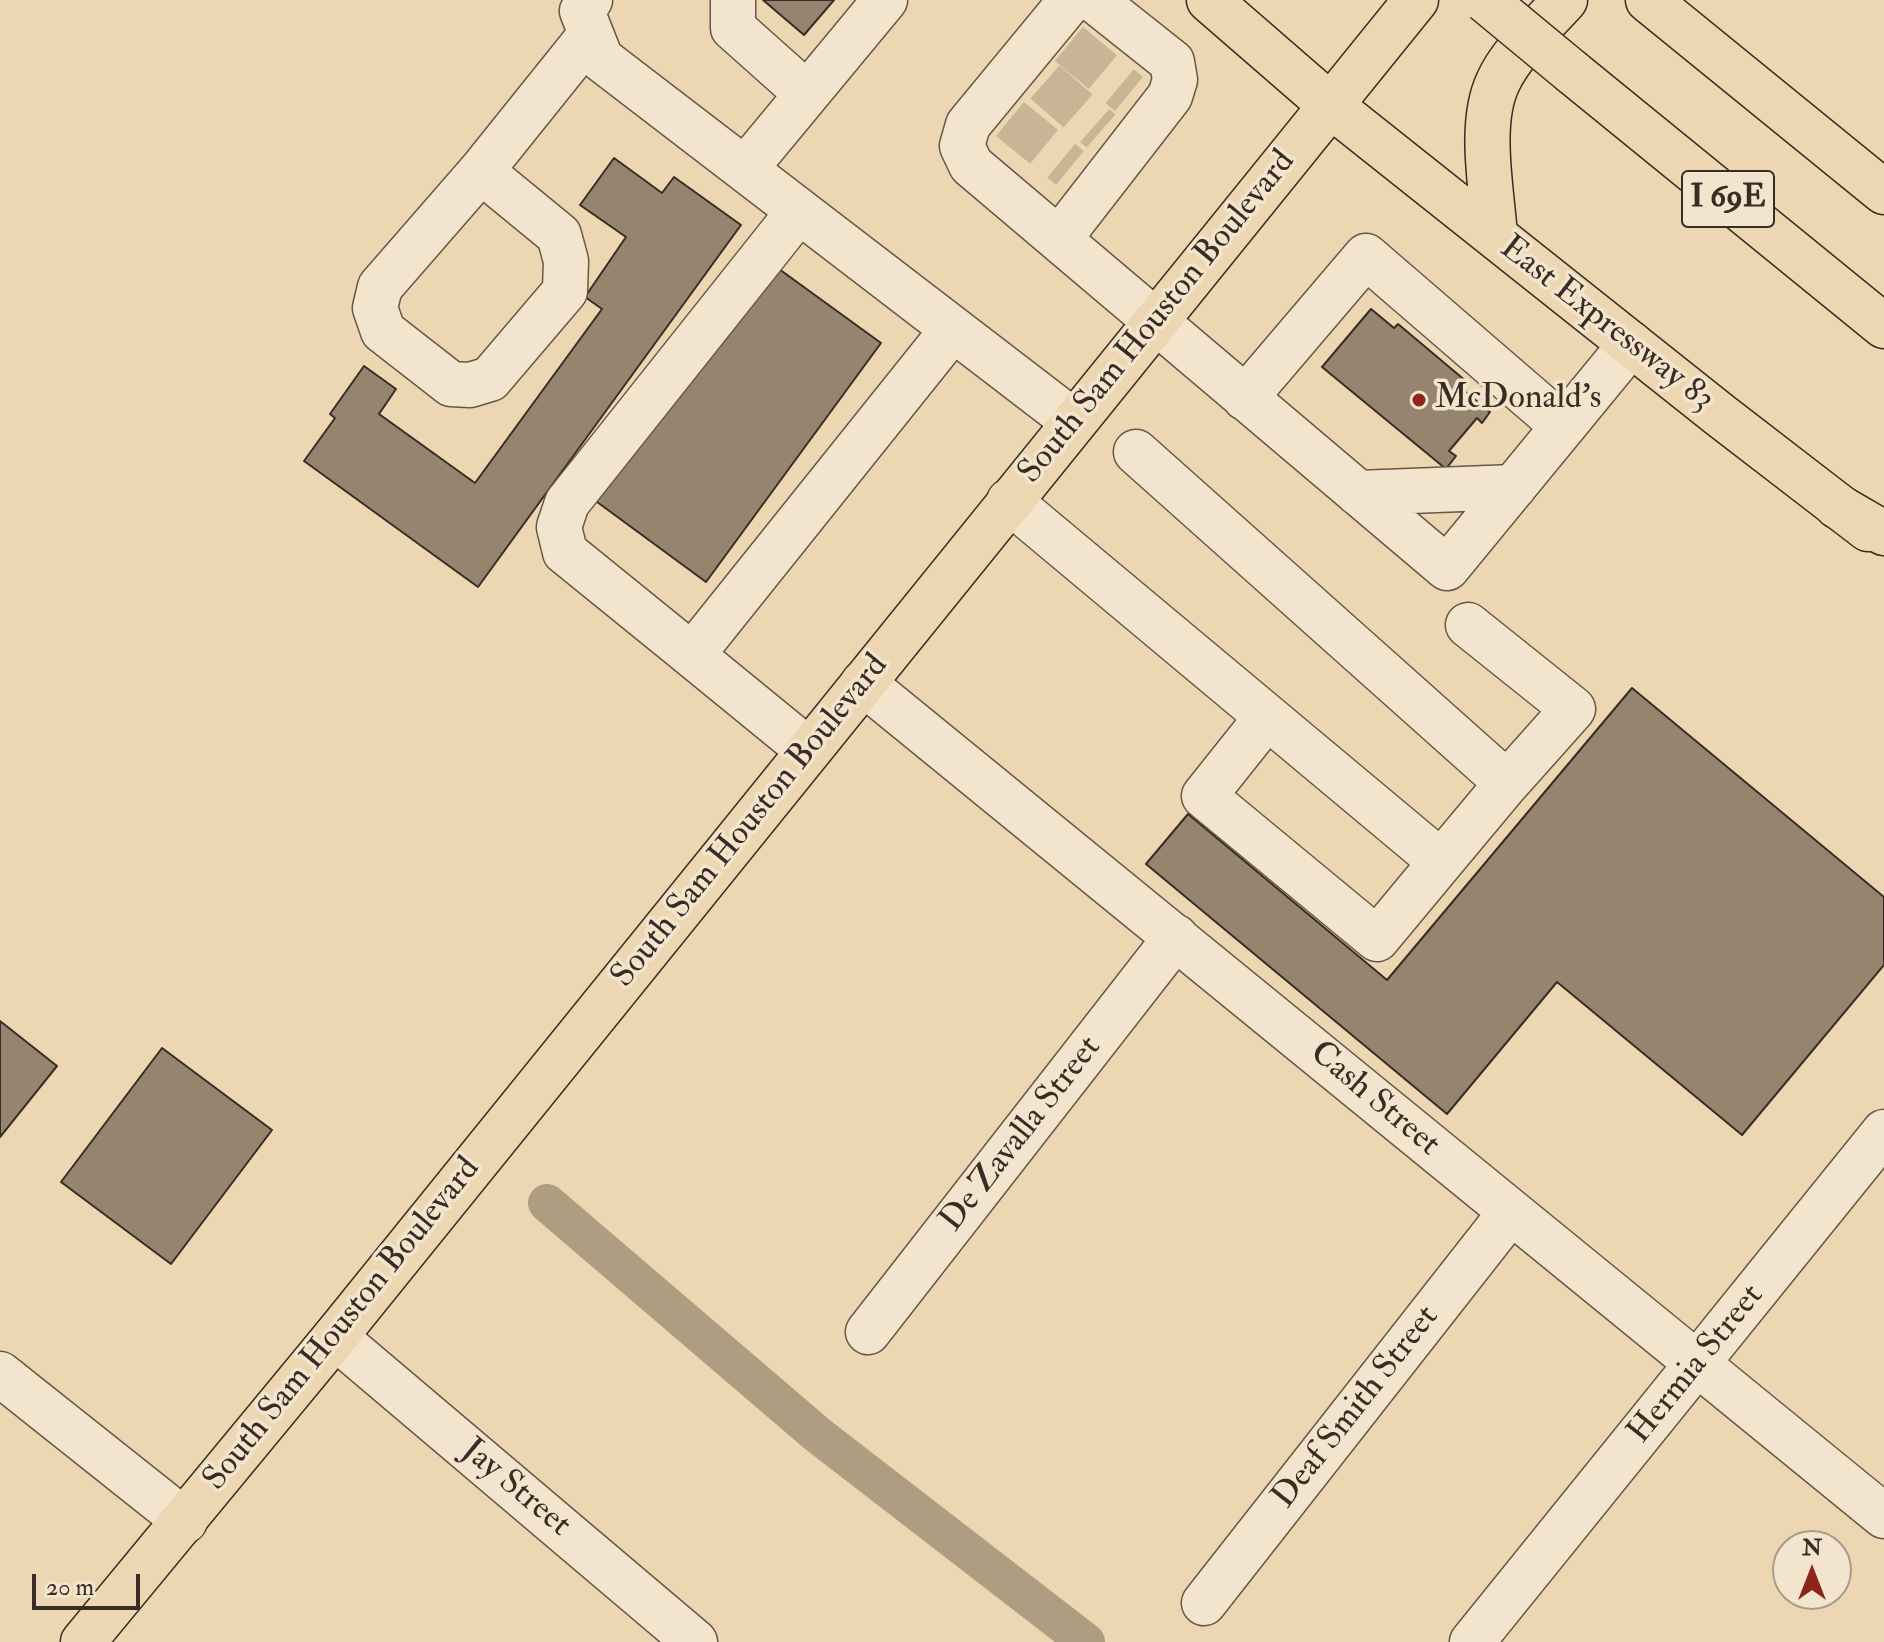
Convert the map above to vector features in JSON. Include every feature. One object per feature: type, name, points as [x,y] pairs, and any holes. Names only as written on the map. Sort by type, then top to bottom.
[{"type":"main road","name":"East Expressway 83","points":[[1209,0],[1330,105],[1884,541]]},
{"type":"main road","name":"South Sam Houston Boulevard","points":[[83,1642],[335,1337],[807,749],[1416,0]]},
{"type":"main road","name":"I 69E","points":[[1485,0],[1884,326]]},
{"type":"main road","points":[[1495,236],[1488,134],[1490,108],[1498,82],[1509,63],[1565,0]]},
{"type":"main road","points":[[1648,0],[1884,192]]},
{"type":"main road","points":[[1837,506],[1884,533]]},
{"type":"street","points":[[733,0],[733,28],[807,94]]},
{"type":"street","points":[[745,169],[885,0]]},
{"type":"street","points":[[1059,239],[1084,179],[1142,105],[1170,96],[1175,80],[1172,62],[1094,0]]},
{"type":"street","points":[[591,17],[601,59],[1073,421]]},
{"type":"street","points":[[481,171],[559,235],[566,261],[565,291],[490,379],[470,385],[451,384],[383,331],[375,308],[380,287],[481,171],[591,17]]},
{"type":"street","points":[[1063,23],[1032,72],[999,110],[968,125],[962,146],[971,165],[1447,568],[1631,344]]},
{"type":"street","points":[[799,211],[567,503],[559,527],[565,552],[807,749]]},
{"type":"street","points":[[1245,398],[1366,256],[1563,426]]},
{"type":"street","points":[[692,655],[953,329]]},
{"type":"street","points":[[1136,452],[1507,783]]},
{"type":"street","points":[[1358,493],[1514,487]]},
{"type":"street","points":[[1009,501],[1441,862]]},
{"type":"street","points":[[1267,717],[1204,796],[1377,939],[1573,709],[1468,625]]},
{"type":"street","name":"Cash Street","points":[[863,683],[1884,1516]]},
{"type":"street","name":"De Zavalla Street","points":[[868,1332],[1176,937]]},
{"type":"street","name":"Hermia Street","points":[[1472,1642],[1697,1363],[1881,1143]]},
{"type":"street","name":"Deaf Smith Street","points":[[1204,1603],[1510,1213]]},
{"type":"street","name":"Jay Street","points":[[335,1337],[695,1642]]},
{"type":"street","points":[[0,1374],[185,1521]]},
{"type":"building","points":[[763,0],[834,0],[804,35]]},
{"type":"building","points":[[614,158],[662,193],[674,177],[741,225],[478,587],[304,461],[335,418],[330,414],[364,366],[396,389],[379,414],[475,483],[602,309],[585,297],[626,237],[580,205]]},
{"type":"building","points":[[768,261],[881,343],[706,582],[593,499]]},
{"type":"building","name":"McDonald's","points":[[1371,309],[1394,328],[1398,324],[1467,382],[1462,389],[1490,412],[1482,423],[1477,418],[1449,451],[1456,456],[1446,469],[1322,367]]},
{"type":"building","points":[[1632,688],[1884,897],[1884,965],[1742,1135],[1557,982],[1447,1114],[1146,864],[1188,814],[1387,980]]},
{"type":"building","points":[[0,1021],[57,1066],[0,1137]]},
{"type":"building","points":[[162,1048],[272,1130],[171,1264],[61,1182]]},
{"type":"waterway","points":[[547,1203],[818,1435],[1086,1642]]},
{"type":"tunnel","points":[[1069,44],[1129,94]]},
{"type":"tunnel","points":[[1045,82],[1101,131]]},
{"type":"tunnel","points":[[1010,119],[1070,168]]},
{"type":"place","name":"McDonald's","points":[[1419,400]]}]
